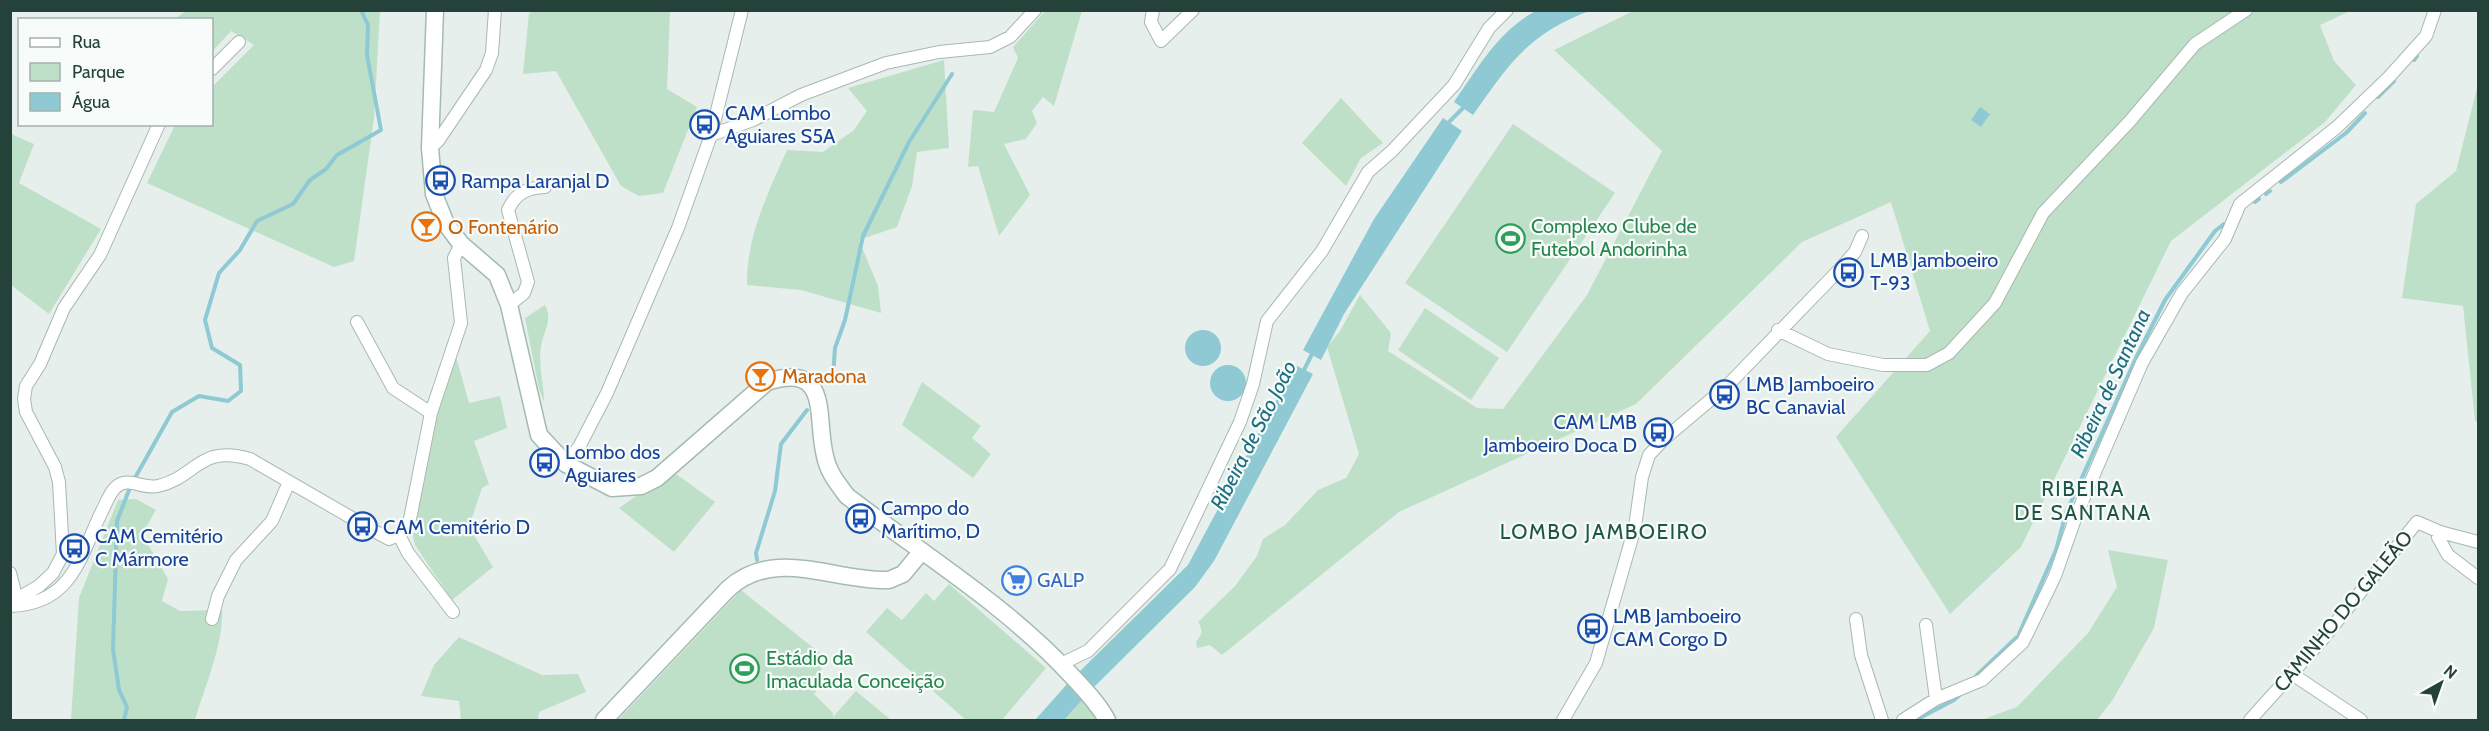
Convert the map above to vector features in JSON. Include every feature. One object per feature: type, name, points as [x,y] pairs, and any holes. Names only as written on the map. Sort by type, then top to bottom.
[{"type":"main road","points":[[435,10],[430,148],[437,204],[446,224],[461,244],[497,275],[509,305],[536,428],[547,446],[566,464],[612,488],[641,486],[657,478],[767,382],[792,376],[807,382],[816,395],[822,419],[824,456],[835,480],[847,496],[1021,625],[1073,678],[1104,716]]},
{"type":"main road","points":[[604,720],[728,589],[745,576],[765,568],[789,567],[889,580],[906,572],[922,551]]},
{"type":"street","points":[[430,148],[438,141],[486,70],[492,53],[495,10]]},
{"type":"street","points":[[566,464],[579,447],[630,342],[678,228],[711,135],[742,10]]},
{"type":"street","points":[[711,135],[753,120],[801,95],[886,63],[939,52],[990,46],[1010,37],[1035,10]]},
{"type":"street","points":[[1153,10],[1151,22],[1161,41],[1193,10]]},
{"type":"street","points":[[1060,664],[1088,651],[1170,569],[1240,422],[1253,384],[1267,321],[1322,251],[1368,172],[1405,138],[1454,85],[1489,28],[1507,10]]},
{"type":"street","points":[[1778,330],[1828,354],[1883,365],[1927,365],[1949,353],[1995,303],[2043,213],[2130,121],[2195,44],[2246,10]]},
{"type":"street","points":[[1903,720],[1936,699],[1982,680],[2023,642],[2055,576],[2076,516],[2142,363],[2182,293],[2225,239],[2240,204],[2337,127],[2390,77],[2426,36],[2435,10]]},
{"type":"street","points":[[213,68],[239,42]]},
{"type":"street","points":[[15,604],[53,573],[63,554],[59,482],[55,467],[26,412],[24,399],[26,387],[40,364],[64,308],[100,255],[158,126]]},
{"type":"street","points":[[509,305],[524,293],[528,282],[508,210],[513,199],[522,192],[545,187]]},
{"type":"street","points":[[1563,720],[1596,663],[1635,526],[1642,477],[1649,455],[1664,439],[1727,386],[1778,330],[1840,269],[1855,252],[1862,236]]},
{"type":"street","points":[[15,604],[41,600],[68,580],[85,554],[110,495],[122,483],[130,482],[144,486],[162,485],[205,460],[220,455],[235,454],[250,459],[386,538],[399,535],[410,519],[431,413],[460,323],[454,258],[461,244]]},
{"type":"street","points":[[357,322],[393,388],[431,413]]},
{"type":"street","points":[[212,619],[218,597],[236,560],[272,521],[289,482]]},
{"type":"street","name":"CAMINHO DO GALEÃO","points":[[2250,720],[2292,674],[2417,522],[2440,532],[2478,542]]},
{"type":"street","points":[[2440,532],[2438,537],[2448,555],[2478,578]]},
{"type":"street","points":[[399,535],[408,553],[453,612]]},
{"type":"street","points":[[10,573],[15,604]]},
{"type":"street","points":[[1856,619],[1862,655],[1882,720]]},
{"type":"street","points":[[1926,625],[1936,699]]},
{"type":"street","points":[[2292,674],[2361,720]]},
{"type":"green space","points":[[187,10],[380,11],[374,118],[354,261],[334,267],[147,183],[175,126],[213,126],[213,86],[254,45],[231,31],[213,51],[213,18],[176,18]]},
{"type":"green space","points":[[539,10],[670,11],[667,89],[697,107],[663,193],[639,196],[621,186],[556,71],[523,74],[529,13]]},
{"type":"green space","points":[[1045,11],[1082,11],[1054,106],[1043,97],[1032,111],[1037,123],[1026,139],[1004,144],[1030,195],[999,236],[978,166],[968,167],[973,110],[994,112],[1018,58],[1013,47]]},
{"type":"green space","points":[[1633,11],[2350,11],[2320,25],[2334,61],[2356,85],[2325,122],[2171,241],[2021,547],[1950,614],[1836,437],[1930,331],[1891,202],[1802,242],[1636,404],[1399,512],[1222,655],[1210,645],[1197,648],[1196,641],[1202,632],[1198,622],[1235,586],[1257,556],[1263,539],[1285,525],[1318,490],[1346,478],[1359,454],[1327,347],[1340,331],[1360,295],[1391,333],[1388,351],[1477,408],[1503,409],[1587,295],[1662,151],[1554,50]]},
{"type":"green space","points":[[944,60],[949,148],[917,152],[912,186],[897,227],[859,240],[878,286],[881,313],[801,290],[747,285],[754,233],[787,150],[823,152],[854,130],[867,111],[848,88]]},
{"type":"green space","points":[[2478,84],[2478,423],[2475,421],[2463,306],[2402,298],[2416,204],[2456,171]]},
{"type":"green space","points":[[1341,98],[1383,143],[1361,158],[1346,186],[1302,143]]},
{"type":"green space","name":"Complexo Clube de Futebol Andorinha","points":[[1513,124],[1615,193],[1507,352],[1405,283]]},
{"type":"green space","points":[[11,134],[34,144],[19,183],[101,229],[49,314],[11,285]]},
{"type":"green space","points":[[545,305],[548,320],[540,353],[544,402],[539,389],[525,318]]},
{"type":"green space","points":[[1425,308],[1499,358],[1471,400],[1398,350]]},
{"type":"green space","points":[[454,349],[469,403],[500,396],[507,428],[474,441],[489,484],[482,488],[469,527],[493,567],[452,600],[415,545],[413,536],[433,419]]},
{"type":"green space","points":[[922,382],[981,426],[972,438],[991,454],[973,478],[902,425]]},
{"type":"green space","points":[[672,471],[715,502],[674,552],[619,508]]},
{"type":"green space","points":[[136,499],[156,510],[142,534],[168,579],[162,601],[180,611],[222,610],[220,637],[213,666],[195,720],[71,720],[79,598],[118,500]]},
{"type":"green space","points":[[2108,550],[2168,560],[2154,628],[2112,701],[2097,720],[1981,720],[2017,707],[2088,633],[2117,587]]},
{"type":"green space","points":[[949,584],[1046,668],[1002,720],[966,720],[866,632],[887,608],[902,620],[926,593],[934,601]]},
{"type":"green space","name":"Estádio da Imaculada Conceição","points":[[741,590],[821,654],[822,684],[814,694],[833,713],[833,717],[856,691],[891,720],[618,720]]},
{"type":"green space","points":[[459,637],[542,675],[578,674],[586,692],[539,712],[538,720],[461,720],[459,701],[421,696],[434,665]]},
{"type":"green space","points":[[1083,699],[1100,720],[1064,720]]},
{"type":"water","points":[[1536,11],[1589,11],[1550,30],[1522,52],[1473,115],[1454,102],[1500,39],[1511,28]]},
{"type":"water","points":[[1980,107],[1990,114],[1981,127],[1971,120]]},
{"type":"water","points":[[1443,118],[1462,131],[1344,314],[1321,360],[1303,350],[1374,219]]},
{"type":"water","points":[[1203,330],[1216,335],[1221,348],[1216,361],[1203,366],[1190,361],[1185,348],[1190,335]]},
{"type":"water","points":[[1228,365],[1241,370],[1246,383],[1241,396],[1228,401],[1215,396],[1210,383],[1215,370]]},
{"type":"water","points":[[1295,365],[1313,374],[1214,561],[1195,587],[1092,689],[1078,673],[1188,565]]},
{"type":"water","points":[[1068,683],[1083,699],[1064,720],[1035,720]]},
{"type":"waterway","points":[[124,720],[127,707],[119,690],[113,649],[117,521],[131,485],[172,412],[199,396],[228,401],[241,391],[240,365],[212,348],[205,320],[219,273],[240,250],[257,221],[293,204],[310,180],[326,169],[337,155],[381,130],[367,55],[368,25],[361,10]]},
{"type":"waterway","name":"Ribeira de Santana","points":[[2414,60],[2417,56]]},
{"type":"waterway","points":[[833,376],[835,348],[845,320],[863,236],[909,142],[952,74]]},
{"type":"waterway","name":"Ribeira de Santana","points":[[2378,97],[2394,81]]},
{"type":"waterway","points":[[1445,126],[1465,106]]},
{"type":"waterway","name":"Ribeira de Santana","points":[[2281,182],[2346,133],[2365,113]]},
{"type":"waterway","name":"Ribeira de Santana","points":[[2266,194],[2270,191]]},
{"type":"waterway","name":"Ribeira de Santana","points":[[2255,202],[2259,199]]},
{"type":"waterway","name":"Ribeira de Santana","points":[[2019,634],[2056,550],[2066,513],[2136,358],[2165,300],[2215,231],[2224,224]]},
{"type":"waterway","name":"Ribeira de São João","points":[[1303,372],[1313,352]]},
{"type":"waterway","points":[[757,560],[756,553],[775,491],[781,444],[807,410]]},
{"type":"waterway","name":"Ribeira de Santana","points":[[1976,676],[2017,637]]},
{"type":"waterway","name":"Ribeira de Santana","points":[[1916,720],[1954,700],[1962,693]]},
{"type":"place","name":"CAM Lombo Aguiares S5A","points":[[704,125]]},
{"type":"place","name":"Rampa Laranjal D","points":[[440,181]]},
{"type":"place","name":"O Fontenário","points":[[427,227]]},
{"type":"place","name":"Complexo Clube de Futebol Andorinha","points":[[1510,238]]},
{"type":"place","name":"LMB Jamboeiro T-93","points":[[1849,272]]},
{"type":"place","name":"Maradona","points":[[761,376]]},
{"type":"place","name":"LMB Jamboeiro BC Canavial","points":[[1725,395]]},
{"type":"place","name":"CAM LMB Jamboeiro Doca D","points":[[1658,433]]},
{"type":"place","name":"Lombo dos Aguiares","points":[[544,463]]},
{"type":"place","name":"Campo do Marítimo, D","points":[[860,519]]},
{"type":"place","name":"CAM Cemitério D","points":[[362,527]]},
{"type":"place","name":"CAM Cemitério C Mármore","points":[[74,548]]},
{"type":"place","name":"GALP","points":[[1016,580]]},
{"type":"place","name":"LMB Jamboeiro CAM Corgo D","points":[[1592,628]]},
{"type":"place","name":"Estádio da Imaculada Conceição","points":[[745,669]]},
{"type":"district","name":"RIBEIRA DE SANTANA","points":[[2083,500]]},
{"type":"district","name":"LOMBO JAMBOEIRO","points":[[1604,531]]}]
